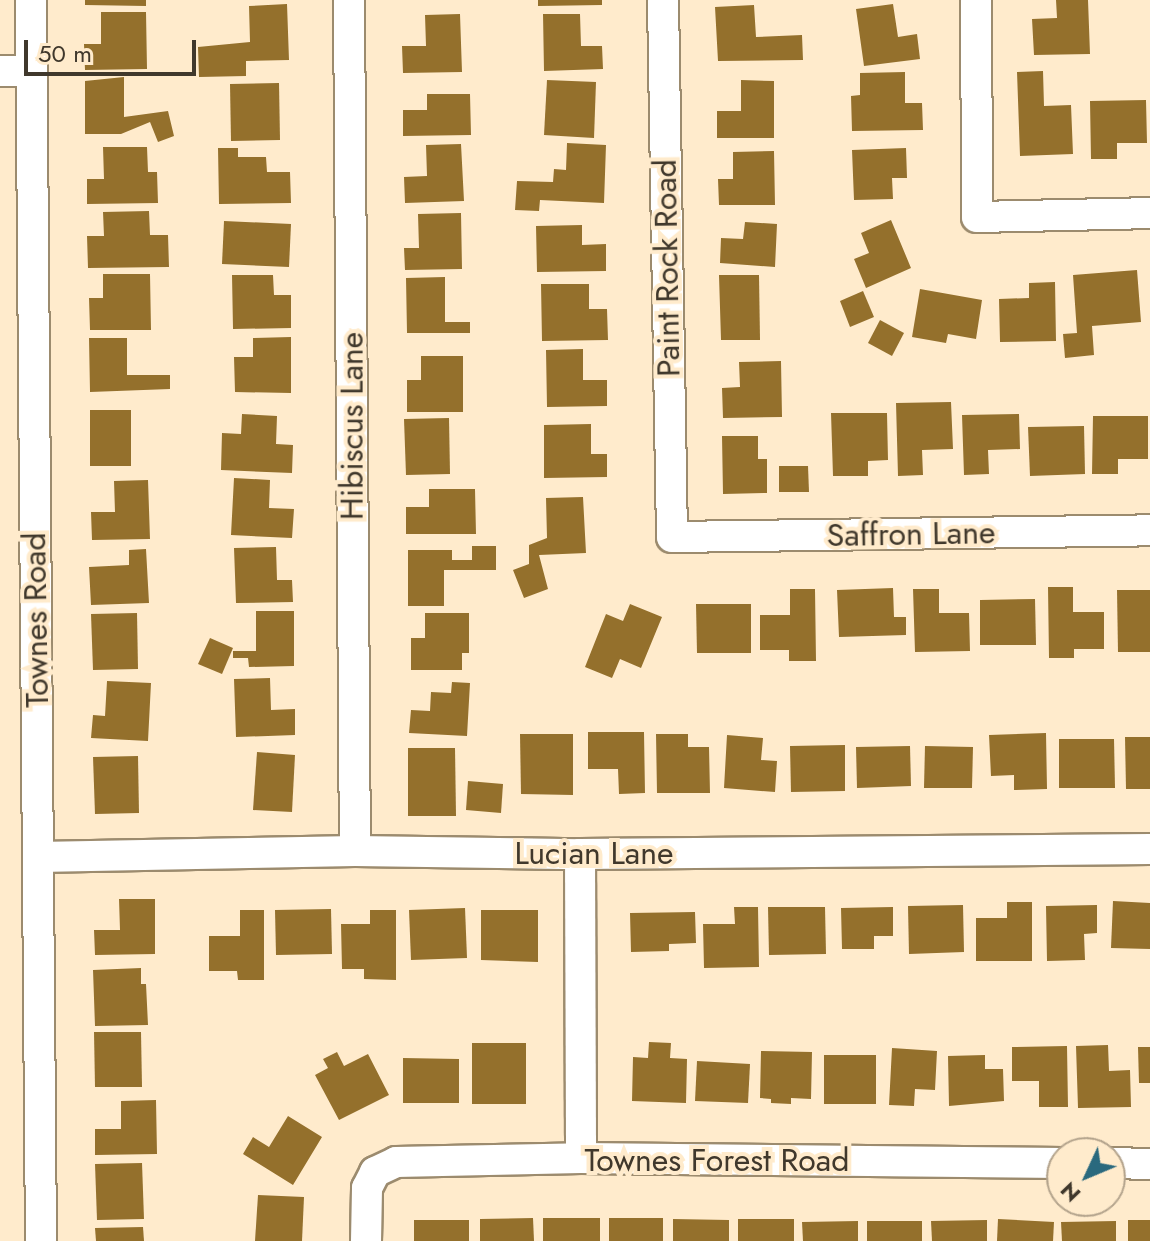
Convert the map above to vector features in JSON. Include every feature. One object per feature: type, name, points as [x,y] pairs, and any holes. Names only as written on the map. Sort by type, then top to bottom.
[{"type":"street","name":"Townes Road","points":[[31,0],[41,1241]]},
{"type":"street","name":"Hibiscus Lane","points":[[349,0],[355,851]]},
{"type":"street","name":"Paint Rock Road","points":[[663,0],[672,537]]},
{"type":"street","points":[[976,0],[977,217],[1150,213]]},
{"type":"street","points":[[0,71],[31,71]]},
{"type":"street","name":"Saffron Lane","points":[[672,537],[1150,530]]},
{"type":"street","name":"Lucian Lane","points":[[38,857],[355,851],[580,854],[1150,849]]},
{"type":"street","points":[[580,854],[581,1158]]},
{"type":"street","name":"Townes Forest Road","points":[[366,1241],[367,1188],[375,1172],[396,1162],[581,1158],[1046,1163]]},
{"type":"street","points":[[1126,1163],[1150,1164]]},
{"type":"building","points":[[85,0],[146,0],[146,6],[85,5]]},
{"type":"building","points":[[538,0],[602,0],[602,5],[538,6]]},
{"type":"building","points":[[1056,0],[1088,0],[1090,54],[1034,55],[1032,19],[1057,18]]},
{"type":"building","points":[[287,4],[289,60],[246,61],[246,76],[199,77],[198,47],[250,42],[249,6]]},
{"type":"building","points":[[893,4],[898,37],[917,34],[920,59],[864,66],[856,9]]},
{"type":"building","points":[[754,5],[756,37],[802,35],[803,60],[718,61],[715,7]]},
{"type":"building","points":[[101,12],[146,12],[147,69],[85,70],[84,44],[101,44]]},
{"type":"building","points":[[460,14],[462,72],[403,73],[402,46],[426,46],[425,15]]},
{"type":"building","points":[[543,14],[580,14],[581,46],[602,46],[603,69],[544,71]]},
{"type":"building","points":[[1043,71],[1044,106],[1071,105],[1073,154],[1020,156],[1017,72]]},
{"type":"building","points":[[905,72],[905,103],[922,103],[923,130],[852,131],[851,96],[860,95],[860,73]]},
{"type":"building","points":[[124,77],[124,117],[168,111],[174,136],[158,142],[150,122],[121,134],[85,134],[85,81]]},
{"type":"building","points":[[547,80],[596,82],[594,138],[544,135]]},
{"type":"building","points":[[741,80],[774,81],[774,138],[717,138],[717,111],[741,111]]},
{"type":"building","points":[[279,83],[280,140],[231,141],[230,84]]},
{"type":"building","points":[[427,94],[470,94],[471,135],[403,136],[403,110],[427,110]]},
{"type":"building","points":[[1146,100],[1147,143],[1117,143],[1117,159],[1091,159],[1090,101]]},
{"type":"building","points":[[567,143],[606,145],[604,203],[540,200],[539,211],[515,210],[517,181],[553,182],[554,169],[566,170]]},
{"type":"building","points":[[461,144],[464,201],[405,203],[404,177],[427,176],[426,145]]},
{"type":"building","points":[[103,147],[147,147],[148,172],[157,172],[158,203],[87,204],[87,179],[104,179]]},
{"type":"building","points":[[218,148],[238,148],[238,157],[266,157],[267,172],[290,172],[291,203],[219,204]]},
{"type":"building","points":[[906,148],[907,178],[892,178],[893,199],[854,200],[852,150]]},
{"type":"building","points":[[774,151],[775,205],[719,205],[718,179],[733,179],[733,152]]},
{"type":"building","points":[[149,211],[150,235],[168,235],[169,267],[88,268],[87,236],[104,236],[103,212]]},
{"type":"building","points":[[461,213],[462,269],[405,270],[404,248],[419,248],[418,214]]},
{"type":"building","points":[[891,220],[911,268],[866,288],[854,259],[869,253],[861,233]]},
{"type":"building","points":[[224,221],[291,224],[289,267],[222,264]]},
{"type":"building","points":[[745,222],[777,224],[775,267],[720,263],[721,238],[743,239]]},
{"type":"building","points":[[582,225],[582,245],[606,244],[606,271],[537,272],[536,226]]},
{"type":"building","points":[[1137,270],[1141,322],[1092,326],[1094,355],[1065,358],[1063,334],[1077,333],[1073,275]]},
{"type":"building","points":[[103,274],[150,274],[151,330],[90,330],[89,298],[103,298]]},
{"type":"building","points":[[232,275],[273,275],[274,295],[291,295],[291,328],[233,329]]},
{"type":"building","points":[[719,275],[759,275],[760,340],[721,340]]},
{"type":"building","points":[[445,277],[445,322],[470,322],[470,333],[407,333],[406,278]]},
{"type":"building","points":[[1055,282],[1056,341],[1000,342],[999,299],[1029,298],[1029,283]]},
{"type":"building","points":[[541,284],[589,284],[589,309],[607,309],[608,340],[542,341]]},
{"type":"building","points":[[920,289],[982,300],[976,339],[948,334],[946,343],[912,337]]},
{"type":"building","points":[[863,291],[874,317],[850,327],[840,301]]},
{"type":"building","points":[[880,320],[904,333],[892,356],[868,343]]},
{"type":"building","points":[[291,337],[291,393],[235,392],[234,357],[253,357],[253,338]]},
{"type":"building","points":[[89,338],[127,338],[127,375],[170,375],[170,389],[90,392]]},
{"type":"building","points":[[583,349],[583,380],[607,380],[607,406],[547,407],[546,350]]},
{"type":"building","points":[[421,356],[463,356],[463,412],[407,412],[407,380],[421,380]]},
{"type":"building","points":[[781,361],[782,417],[723,418],[722,388],[740,387],[739,362]]},
{"type":"building","points":[[951,402],[953,449],[922,450],[923,475],[898,476],[896,403]]},
{"type":"building","points":[[90,410],[131,410],[131,466],[90,466]]},
{"type":"building","points":[[831,413],[887,413],[888,460],[868,461],[868,476],[833,476]]},
{"type":"building","points":[[242,414],[277,416],[276,444],[293,445],[292,473],[221,470],[222,433],[241,434]]},
{"type":"building","points":[[1019,414],[1020,449],[988,450],[989,474],[964,475],[962,415]]},
{"type":"building","points":[[1093,416],[1148,416],[1148,459],[1118,459],[1118,474],[1092,474]]},
{"type":"building","points":[[449,418],[450,474],[406,475],[404,419]]},
{"type":"building","points":[[591,424],[591,454],[607,454],[607,477],[544,478],[544,425]]},
{"type":"building","points":[[1084,426],[1085,474],[1030,476],[1028,427]]},
{"type":"building","points":[[722,436],[758,436],[758,459],[767,459],[767,493],[723,494]]},
{"type":"building","points":[[779,466],[808,466],[809,492],[779,492]]},
{"type":"building","points":[[234,478],[270,480],[269,508],[294,509],[292,538],[231,535]]},
{"type":"building","points":[[148,480],[150,539],[92,540],[91,512],[115,512],[114,481]]},
{"type":"building","points":[[429,489],[475,489],[476,534],[406,534],[406,507],[429,507]]},
{"type":"building","points":[[583,497],[586,553],[539,555],[548,589],[524,598],[513,570],[529,564],[529,545],[547,538],[546,498]]},
{"type":"building","points":[[472,546],[496,546],[496,570],[444,570],[444,606],[408,606],[408,550],[452,550],[452,560],[472,560]]},
{"type":"building","points":[[276,547],[277,580],[292,580],[293,602],[236,603],[234,548]]},
{"type":"building","points":[[146,549],[149,603],[91,605],[89,567],[129,565],[129,550]]},
{"type":"building","points":[[1048,587],[1073,587],[1073,612],[1104,612],[1104,649],[1074,649],[1074,658],[1049,658]]},
{"type":"building","points":[[893,588],[894,617],[906,617],[906,635],[839,637],[837,590]]},
{"type":"building","points":[[790,589],[815,589],[816,661],[789,661],[789,650],[760,650],[760,615],[790,615]]},
{"type":"building","points":[[913,589],[939,589],[939,613],[969,613],[970,651],[915,652]]},
{"type":"building","points":[[1117,590],[1150,590],[1150,652],[1118,652]]},
{"type":"building","points":[[1035,599],[1036,645],[980,645],[980,600]]},
{"type":"building","points":[[630,604],[662,617],[641,668],[620,659],[612,678],[585,667],[606,614],[623,621]]},
{"type":"building","points":[[696,604],[751,604],[751,653],[697,653]]},
{"type":"building","points":[[256,611],[294,611],[294,666],[249,667],[248,658],[233,658],[233,651],[256,651]]},
{"type":"building","points":[[137,613],[138,669],[93,670],[91,614]]},
{"type":"building","points":[[425,613],[469,613],[469,653],[462,653],[462,670],[411,670],[411,638],[425,638]]},
{"type":"building","points":[[210,638],[233,648],[222,674],[198,664]]},
{"type":"building","points":[[270,678],[271,710],[295,709],[295,735],[236,737],[234,679]]},
{"type":"building","points":[[107,681],[151,683],[148,741],[91,738],[93,715],[105,716]]},
{"type":"building","points":[[452,682],[470,683],[467,736],[409,733],[411,710],[430,711],[431,692],[451,693]]},
{"type":"building","points":[[588,732],[644,732],[645,793],[619,794],[618,769],[588,769]]},
{"type":"building","points":[[1046,733],[1047,789],[1014,790],[1014,775],[991,776],[989,735]]},
{"type":"building","points":[[520,734],[573,734],[573,795],[521,794]]},
{"type":"building","points":[[656,734],[688,734],[688,747],[709,747],[710,793],[657,793]]},
{"type":"building","points":[[727,735],[763,738],[761,760],[777,761],[775,792],[724,788]]},
{"type":"building","points":[[1125,737],[1150,737],[1150,789],[1126,789]]},
{"type":"building","points":[[1059,739],[1114,739],[1115,788],[1059,788]]},
{"type":"building","points":[[845,745],[845,791],[791,792],[790,746]]},
{"type":"building","points":[[910,746],[911,786],[857,788],[856,747]]},
{"type":"building","points":[[925,746],[973,747],[972,788],[924,788]]},
{"type":"building","points":[[408,748],[455,748],[456,816],[408,816]]},
{"type":"building","points":[[257,752],[295,755],[292,812],[253,810]]},
{"type":"building","points":[[138,756],[139,813],[95,814],[93,757]]},
{"type":"building","points":[[468,781],[503,784],[501,813],[466,810]]},
{"type":"building","points":[[119,899],[155,899],[155,954],[95,955],[94,930],[120,930]]},
{"type":"building","points":[[1113,901],[1150,903],[1150,949],[1111,948]]},
{"type":"building","points":[[1007,902],[1032,902],[1032,961],[976,961],[976,918],[1007,918]]},
{"type":"building","points":[[963,905],[964,952],[909,954],[908,906]]},
{"type":"building","points":[[1097,905],[1097,933],[1084,934],[1085,960],[1047,961],[1046,906]]},
{"type":"building","points":[[734,907],[758,907],[759,967],[704,968],[703,924],[735,924]]},
{"type":"building","points":[[768,907],[825,907],[826,954],[769,955]]},
{"type":"building","points":[[893,907],[893,936],[874,936],[874,949],[842,949],[841,908]]},
{"type":"building","points":[[465,908],[467,958],[411,960],[409,910]]},
{"type":"building","points":[[331,909],[332,954],[276,955],[275,910]]},
{"type":"building","points":[[240,910],[264,910],[264,980],[238,980],[237,971],[209,971],[209,936],[240,936]]},
{"type":"building","points":[[370,910],[396,910],[396,980],[364,979],[364,969],[342,969],[341,924],[370,924]]},
{"type":"building","points":[[481,910],[538,910],[538,962],[481,960]]},
{"type":"building","points":[[695,912],[696,943],[669,944],[669,951],[631,952],[630,913]]},
{"type":"building","points":[[141,968],[141,984],[146,984],[148,1025],[95,1026],[93,970]]},
{"type":"building","points":[[94,1032],[141,1032],[142,1087],[95,1087]]},
{"type":"building","points":[[649,1042],[671,1043],[670,1058],[687,1059],[686,1103],[632,1101],[633,1057],[648,1058]]},
{"type":"building","points":[[472,1043],[526,1043],[526,1104],[472,1104]]},
{"type":"building","points":[[1108,1045],[1109,1071],[1130,1070],[1131,1107],[1078,1108],[1076,1046]]},
{"type":"building","points":[[1067,1046],[1068,1107],[1039,1107],[1039,1081],[1012,1081],[1012,1047]]},
{"type":"building","points":[[1138,1047],[1150,1047],[1150,1083],[1139,1083]]},
{"type":"building","points":[[892,1048],[937,1051],[935,1090],[915,1089],[914,1106],[889,1105]]},
{"type":"building","points":[[761,1051],[812,1052],[811,1099],[791,1098],[791,1104],[771,1103],[771,1099],[760,1098]]},
{"type":"building","points":[[337,1052],[344,1066],[368,1054],[389,1095],[339,1120],[315,1075],[328,1068],[323,1059]]},
{"type":"building","points":[[824,1055],[876,1055],[876,1104],[824,1104]]},
{"type":"building","points":[[985,1055],[985,1069],[1003,1069],[1004,1101],[949,1106],[948,1056]]},
{"type":"building","points":[[403,1058],[459,1059],[459,1103],[403,1103]]},
{"type":"building","points":[[697,1061],[750,1064],[748,1103],[695,1101]]},
{"type":"building","points":[[156,1100],[157,1154],[95,1155],[95,1129],[121,1129],[121,1101]]},
{"type":"building","points":[[288,1116],[322,1137],[293,1185],[243,1154],[253,1137],[269,1147]]},
{"type":"building","points":[[142,1163],[144,1219],[97,1220],[95,1164]]},
{"type":"building","points":[[258,1195],[304,1197],[302,1241],[255,1241]]},
{"type":"building","points":[[533,1218],[534,1241],[480,1241],[480,1219]]},
{"type":"building","points":[[543,1218],[600,1218],[600,1241],[543,1241]]},
{"type":"building","points":[[609,1218],[663,1218],[663,1241],[609,1241]]},
{"type":"building","points":[[673,1219],[729,1220],[729,1241],[673,1241]]},
{"type":"building","points":[[738,1219],[794,1219],[794,1241],[738,1241]]},
{"type":"building","points":[[998,1219],[1054,1222],[1053,1241],[997,1241]]},
{"type":"building","points":[[414,1220],[469,1220],[469,1241],[414,1241]]},
{"type":"building","points":[[987,1220],[987,1241],[932,1241],[931,1221]]},
{"type":"building","points":[[1128,1220],[1150,1220],[1150,1241],[1128,1241]]},
{"type":"building","points":[[858,1221],[858,1241],[803,1241],[802,1222]]},
{"type":"building","points":[[867,1221],[922,1221],[922,1241],[867,1241]]},
{"type":"building","points":[[1116,1221],[1116,1241],[1062,1241],[1061,1222]]},
{"type":"building","points":[[143,1227],[144,1241],[96,1241],[95,1228]]}]
